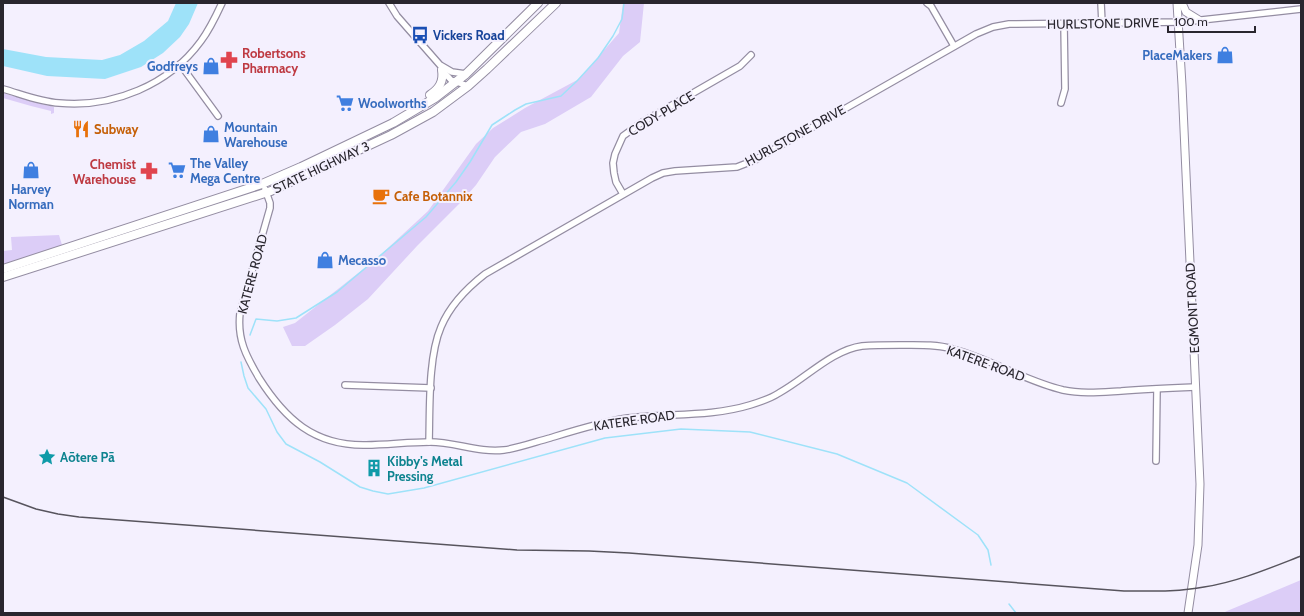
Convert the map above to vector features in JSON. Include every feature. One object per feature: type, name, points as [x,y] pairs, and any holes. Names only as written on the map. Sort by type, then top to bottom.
[{"type":"highway","name":"STATE HIGHWAY 3","points":[[3,269],[262,184],[400,119],[435,98],[466,74],[538,3]]},
{"type":"highway","name":"STATE HIGHWAY 3","points":[[3,277],[266,192],[313,172],[397,132],[433,112],[468,86],[556,3]]},
{"type":"highway","points":[[400,119],[412,107],[438,89],[442,80],[441,67]]},
{"type":"highway","points":[[143,222],[146,231]]},
{"type":"main road","name":"EGMONT ROAD","points":[[1177,3],[1200,484],[1196,569],[1188,613]]},
{"type":"main road","points":[[1182,3],[1186,12],[1200,20]]},
{"type":"street","points":[[3,89],[42,100],[58,103],[80,104],[100,102],[131,94],[168,74],[180,64],[201,41],[222,3]]},
{"type":"street","points":[[388,3],[397,16],[451,80],[468,86]]},
{"type":"street","points":[[927,3],[931,6],[954,46]]},
{"type":"street","points":[[1101,3],[1102,23]]},
{"type":"street","name":"HURLSTONE DRIVE","points":[[429,442],[433,359],[441,327],[449,311],[471,285],[486,274],[652,178],[663,173],[675,171],[737,167],[755,160],[954,46],[993,26],[1010,24],[1178,22],[1301,9]]},
{"type":"street","points":[[1061,103],[1065,89],[1064,24]]},
{"type":"street","name":"CODY PLACE","points":[[623,194],[615,177],[613,163],[614,154],[623,136],[641,123],[740,66],[751,55]]},
{"type":"street","points":[[180,64],[218,116]]},
{"type":"street","points":[[441,67],[452,72],[466,74]]},
{"type":"street","name":"KATERE ROAD","points":[[262,184],[270,203],[270,208],[243,302],[239,326],[243,347],[266,388],[282,410],[290,418],[309,432],[320,437],[347,444],[364,445],[429,442],[499,451],[581,428],[626,419],[737,408],[764,400],[779,393],[840,354],[863,346],[925,345],[951,348],[1040,383],[1065,391],[1083,393],[1196,387]]},
{"type":"street","points":[[345,385],[431,388]]},
{"type":"street","points":[[1156,461],[1157,389]]},
{"type":"shaded area","points":[[623,3],[644,3],[640,42],[623,56],[591,97],[545,124],[521,132],[495,157],[476,185],[461,202],[417,246],[368,299],[305,346],[292,346],[283,327],[295,323],[376,259],[428,211],[476,144],[493,128],[525,108],[579,79],[619,33]]},
{"type":"shaded area","points":[[3,93],[54,107],[54,113],[51,114],[51,111],[3,98]]},
{"type":"shaded area","points":[[59,235],[62,245],[3,265],[3,251],[12,250],[11,237]]},
{"type":"shaded area","points":[[1301,580],[1301,613],[1223,613],[1227,611]]},
{"type":"water","points":[[176,3],[198,3],[189,24],[180,37],[163,53],[141,67],[105,79],[47,76],[3,66],[3,49],[46,57],[102,60],[120,55],[144,41],[168,21]]},
{"type":"waterway","points":[[250,335],[256,319],[277,321],[296,318],[337,292],[426,217],[456,182],[492,125],[526,104],[561,96],[577,81],[598,58],[613,36],[622,19],[624,3]]},
{"type":"waterway","points":[[241,362],[248,388],[266,409],[277,432],[286,444],[320,462],[360,487],[373,491],[388,494],[424,488],[605,438],[681,429],[750,432],[837,454],[907,483],[978,535],[988,550],[991,565]]},
{"type":"waterway","points":[[1009,604],[1016,613]]},
{"type":"railway","points":[[3,497],[36,509],[79,517],[517,550],[629,553],[1124,591],[1194,589],[1216,585],[1253,574],[1301,556]]},
{"type":"place","name":"Vickers Road","points":[[420,35]]},
{"type":"place","name":"PlaceMakers","points":[[1225,55]]},
{"type":"place","name":"Robertsons Pharmacy","points":[[229,60]]},
{"type":"place","name":"Godfreys","points":[[211,66]]},
{"type":"place","name":"Woolworths","points":[[345,103]]},
{"type":"place","name":"Subway","points":[[81,129]]},
{"type":"place","name":"Mountain Warehouse","points":[[211,134]]},
{"type":"place","name":"Harvey Norman","points":[[31,170]]},
{"type":"place","name":"The Valley Mega Centre","points":[[177,170]]},
{"type":"place","name":"Chemist Warehouse","points":[[149,171]]},
{"type":"place","name":"Cafe Botannix","points":[[381,196]]},
{"type":"place","name":"Mecasso","points":[[325,260]]},
{"type":"place","name":"Aōtere Pā","points":[[47,457]]},
{"type":"place","name":"Kibby's Metal Pressing","points":[[374,468]]}]
